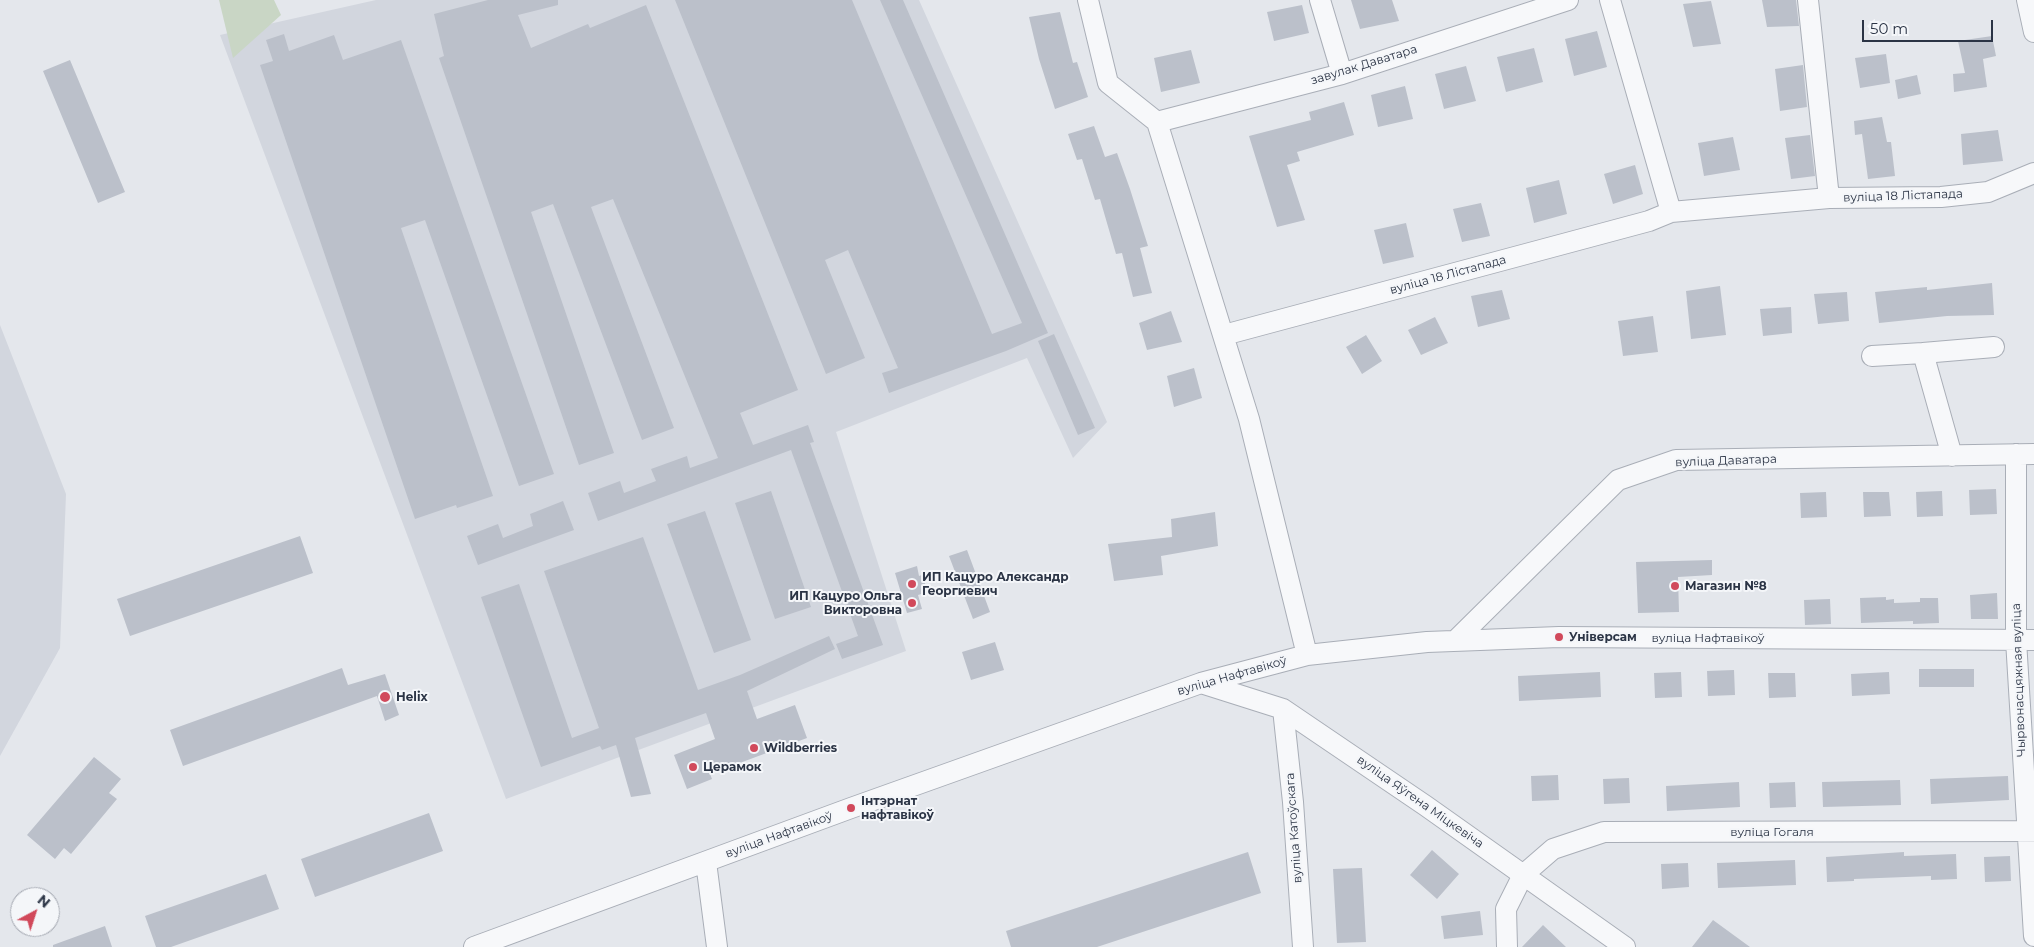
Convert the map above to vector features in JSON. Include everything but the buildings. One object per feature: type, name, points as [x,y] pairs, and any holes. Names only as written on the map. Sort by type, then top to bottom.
[{"type":"street","points":[[1088,0],[1108,83],[1157,122],[1249,419],[1306,655]]},
{"type":"street","points":[[1320,0],[1342,74]]},
{"type":"street","name":"завулак Даватара","points":[[1157,122],[1342,74],[1568,0]]},
{"type":"street","points":[[1610,0],[1671,212]]},
{"type":"street","name":"вуліца 18 Лістапада","points":[[1808,0],[1829,198]]},
{"type":"street","points":[[2027,0],[2034,32]]},
{"type":"street","name":"вуліца 18 Лістапада","points":[[1224,335],[1649,221],[1671,212],[1829,198],[1941,197],[1988,192],[2034,173]]},
{"type":"street","points":[[1872,356],[1994,347]]},
{"type":"street","points":[[1923,353],[1952,456]]},
{"type":"street","name":"вуліца Даватара","points":[[1456,640],[1618,480],[1676,460],[2025,454]]},
{"type":"street","name":"Чырвонасцяжная вуліца","points":[[2025,454],[2025,640],[2034,936]]},
{"type":"street","name":"вуліца Нафтавікоў","points":[[474,947],[1201,683],[1306,655],[1456,640],[1569,637],[2025,640]]},
{"type":"street","name":"вуліца Яўгена Міцкевіча","points":[[1201,683],[1283,709],[1426,806],[1626,947]]},
{"type":"street","name":"вуліца Катоўскага","points":[[1283,709],[1293,802],[1303,947]]},
{"type":"street","name":"вуліца Гогаля","points":[[1523,875],[1553,849],[1604,832],[2030,831]]},
{"type":"street","points":[[706,862],[717,947]]},
{"type":"street","points":[[1507,947],[1506,910],[1523,875]]},
{"type":"shaded area","points":[[376,0],[919,0],[1107,422],[1073,458],[1027,358],[836,432],[906,651],[506,799],[220,35]]},
{"type":"shaded area","points":[[0,325],[66,494],[60,648],[0,756]]},
{"type":"green space","points":[[219,0],[274,0],[281,15],[233,58]]},
{"type":"place","name":"ИП Кацуро Александр Георгиевич","points":[[912,584]]},
{"type":"place","name":"Магазин №8","points":[[1675,586]]},
{"type":"place","name":"ИП Кацуро Ольга Викторовна","points":[[912,603]]},
{"type":"place","name":"Універсам","points":[[1559,637]]},
{"type":"place","name":"Helix","points":[[385,697]]},
{"type":"place","name":"Wildberries","points":[[754,748]]},
{"type":"place","name":"Церамок","points":[[693,767]]},
{"type":"place","name":"Інтэрнат нафтавікоў","points":[[851,808]]}]
